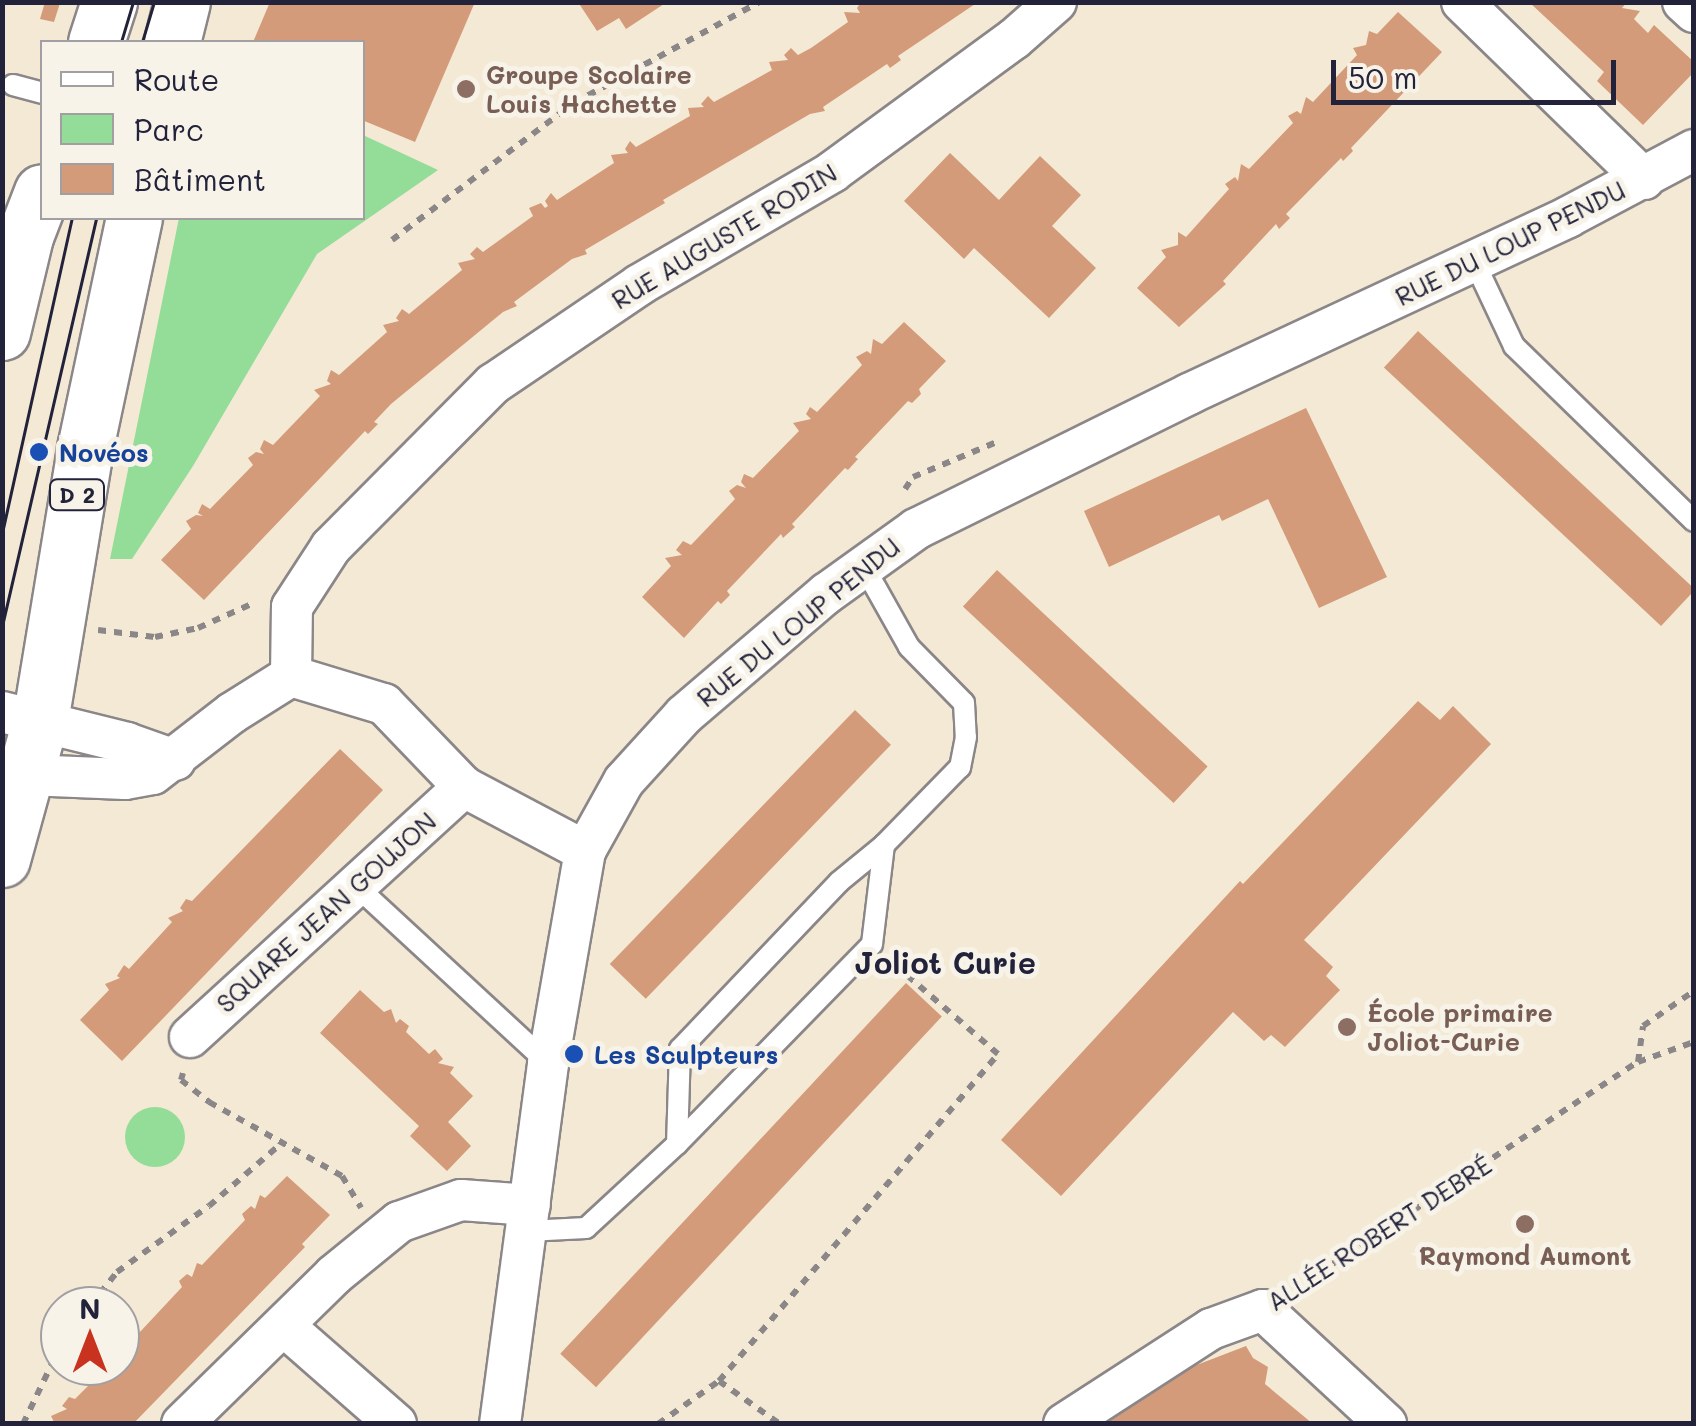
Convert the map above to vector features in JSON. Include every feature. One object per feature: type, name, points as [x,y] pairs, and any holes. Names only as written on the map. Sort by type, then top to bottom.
[{"type":"main road","points":[[97,40],[109,2]]},
{"type":"main road","points":[[172,40],[182,2]]},
{"type":"main road","points":[[8,290],[40,198]]},
{"type":"main road","name":"D 2","points":[[2,859],[13,774],[32,719],[134,220]]},
{"type":"street","name":"RUE AUGUSTE RODIN","points":[[292,606],[332,547],[493,384],[639,285],[832,172],[1014,39],[1056,2]]},
{"type":"street","points":[[1462,2],[1644,178]]},
{"type":"street","points":[[1683,2],[1694,12]]},
{"type":"street","name":"RUE DU LOUP PENDU","points":[[500,1424],[548,1062],[585,851],[624,781],[684,715],[863,565],[933,520],[1644,178],[1694,150]]},
{"type":"street","points":[[291,676],[292,606]]},
{"type":"street","points":[[13,774],[125,779],[152,774],[232,713],[291,676],[384,704],[464,787],[585,851]]},
{"type":"street","points":[[32,719],[175,760]]},
{"type":"street","name":"SQUARE JEAN GOUJON","points":[[190,1037],[464,787]]},
{"type":"street","points":[[182,1424],[334,1275],[400,1222],[461,1200],[528,1218]]},
{"type":"street","points":[[1263,1310],[1386,1424]]},
{"type":"street","name":"ALLÉE ROBERT DEBRÉ","points":[[1064,1424],[1211,1329],[1263,1310]]},
{"type":"street","points":[[284,1326],[396,1424]]},
{"type":"lane","points":[[13,85],[40,92]]},
{"type":"lane","points":[[1474,260],[1514,346],[1694,521]]},
{"type":"lane","points":[[677,1144],[680,1049],[839,882],[884,845],[960,767],[966,737],[964,702],[908,647],[863,565]]},
{"type":"lane","points":[[528,1218],[586,1228],[677,1144],[872,944],[884,845]]},
{"type":"lane","points":[[354,884],[548,1062]]},
{"type":"path","points":[[392,240],[574,103],[759,2]]},
{"type":"path","points":[[87,628],[155,637],[198,628],[266,598],[292,606]]},
{"type":"path","points":[[658,1424],[719,1381],[998,1054],[872,944]]},
{"type":"path","points":[[1638,1062],[1643,1026],[1694,991]]},
{"type":"path","points":[[190,1037],[181,1080],[209,1102],[342,1176],[378,1239]]},
{"type":"path","name":"ALLÉE ROBERT DEBRÉ","points":[[1263,1310],[1638,1062],[1694,1042]]},
{"type":"path","points":[[105,1286],[116,1272],[209,1206],[284,1141]]},
{"type":"path","points":[[719,1381],[780,1424]]},
{"type":"path","points":[[23,1424],[42,1386]]},
{"type":"green space","points":[[365,136],[438,170],[317,254],[193,466],[132,559],[110,559],[179,220],[365,220]]},
{"type":"green space","points":[[155,1107],[176,1116],[185,1137],[176,1158],[155,1167],[134,1158],[125,1137],[134,1116]]},
{"type":"building","points":[[45,2],[60,3],[54,22],[40,19]]},
{"type":"building","points":[[270,2],[475,2],[415,142],[365,121],[365,40],[254,40]]},
{"type":"building","points":[[578,2],[667,2],[626,29],[619,18],[597,31]]},
{"type":"building","points":[[861,2],[978,2],[898,56],[901,60],[890,68],[887,64],[823,107],[825,111],[810,114],[663,200],[665,203],[585,250],[587,254],[572,259],[514,302],[517,306],[503,312],[391,404],[374,422],[378,424],[368,434],[365,431],[204,600],[161,560],[191,529],[186,521],[203,516],[198,513],[202,504],[210,509],[253,465],[248,458],[256,452],[264,454],[260,449],[264,440],[273,445],[320,396],[314,390],[331,384],[327,381],[331,370],[339,375],[387,332],[383,325],[399,321],[396,318],[402,309],[409,314],[462,270],[458,263],[475,259],[470,254],[477,247],[483,252],[533,216],[529,208],[541,203],[545,208],[548,206],[545,201],[551,193],[557,200],[614,163],[611,155],[628,153],[625,149],[630,141],[636,147],[690,116],[688,108],[704,107],[701,104],[708,96],[714,102],[772,70],[769,62],[788,60],[784,55],[791,48],[798,55],[811,48],[848,22],[844,12],[860,13],[857,8]]},
{"type":"building","points":[[1529,2],[1627,2],[1622,8],[1640,11],[1634,19],[1648,33],[1654,25],[1694,62],[1694,72],[1643,125],[1597,81],[1604,72]]},
{"type":"building","points":[[1398,12],[1442,52],[1351,148],[1353,151],[1343,161],[1341,158],[1286,214],[1290,218],[1279,229],[1276,224],[1223,281],[1226,284],[1179,327],[1137,288],[1166,257],[1161,250],[1178,245],[1178,232],[1186,237],[1229,189],[1225,184],[1235,177],[1238,181],[1241,164],[1249,169],[1293,123],[1288,116],[1297,111],[1301,114],[1306,97],[1313,102],[1357,55],[1353,48],[1366,45],[1369,31],[1377,34]]},
{"type":"building","points":[[950,153],[999,200],[1040,156],[1081,195],[1052,226],[1096,268],[1049,318],[974,248],[964,259],[904,201]]},
{"type":"building","points":[[904,322],[946,361],[919,389],[921,394],[912,403],[908,401],[855,457],[858,459],[848,470],[845,468],[792,524],[795,527],[783,538],[781,534],[727,591],[730,595],[721,604],[718,601],[684,638],[642,597],[671,566],[665,558],[682,555],[676,550],[683,541],[691,545],[735,499],[729,491],[737,485],[746,488],[741,482],[744,474],[753,478],[799,431],[793,423],[811,419],[806,414],[810,407],[817,412],[862,365],[856,357],[867,351],[871,354],[873,339],[882,344]]},
{"type":"building","points":[[1418,331],[1694,588],[1661,626],[1384,368]]},
{"type":"building","points":[[1306,408],[1387,577],[1319,608],[1268,499],[1222,521],[1219,515],[1109,567],[1084,511]]},
{"type":"building","points":[[997,570],[1208,766],[1174,803],[963,607]]},
{"type":"building","points":[[1418,701],[1440,720],[1453,706],[1491,744],[1304,940],[1333,967],[1326,976],[1340,990],[1285,1047],[1271,1035],[1264,1041],[1233,1012],[1061,1196],[1001,1140],[1240,881],[1243,884]]},
{"type":"building","points":[[855,710],[891,745],[646,999],[610,964]]},
{"type":"building","points":[[340,749],[383,790],[122,1061],[80,1020],[109,990],[105,984],[120,978],[117,976],[124,965],[129,969],[172,922],[168,918],[183,911],[180,908],[186,899],[192,901]]},
{"type":"building","points":[[906,983],[942,1016],[596,1387],[560,1354]]},
{"type":"building","points":[[360,990],[384,1012],[391,1009],[396,1023],[400,1019],[409,1026],[406,1032],[429,1054],[435,1049],[443,1059],[438,1063],[454,1067],[450,1073],[473,1096],[448,1122],[471,1146],[447,1171],[410,1136],[419,1126],[320,1033]]},
{"type":"building","points":[[287,1176],[330,1215],[302,1244],[305,1247],[133,1424],[55,1424],[51,1416],[67,1409],[62,1406],[69,1397],[75,1399],[88,1386],[140,1386],[140,1332],[182,1287],[179,1281],[187,1274],[192,1277],[197,1263],[202,1265],[245,1220],[242,1214],[251,1206],[255,1209],[260,1195],[265,1198]]},
{"type":"building","points":[[1246,1346],[1253,1358],[1268,1367],[1265,1384],[1313,1424],[1100,1424],[1181,1371]]},
{"type":"tram line","points":[[122,40],[133,2]]},
{"type":"tram line","points":[[143,40],[154,2]]},
{"type":"tram line","points":[[2,533],[72,220]]},
{"type":"tram line","points":[[2,626],[96,220]]},
{"type":"place","name":"Groupe Scolaire Louis Hachette","points":[[466,89]]},
{"type":"place","name":"Novéos","points":[[39,452]]},
{"type":"place","name":"École primaire Joliot-Curie","points":[[1347,1027]]},
{"type":"place","name":"Les Sculpteurs","points":[[574,1054]]},
{"type":"place","name":"Raymond Aumont","points":[[1525,1224]]},
{"type":"district","name":"Joliot Curie","points":[[945,962]]}]
